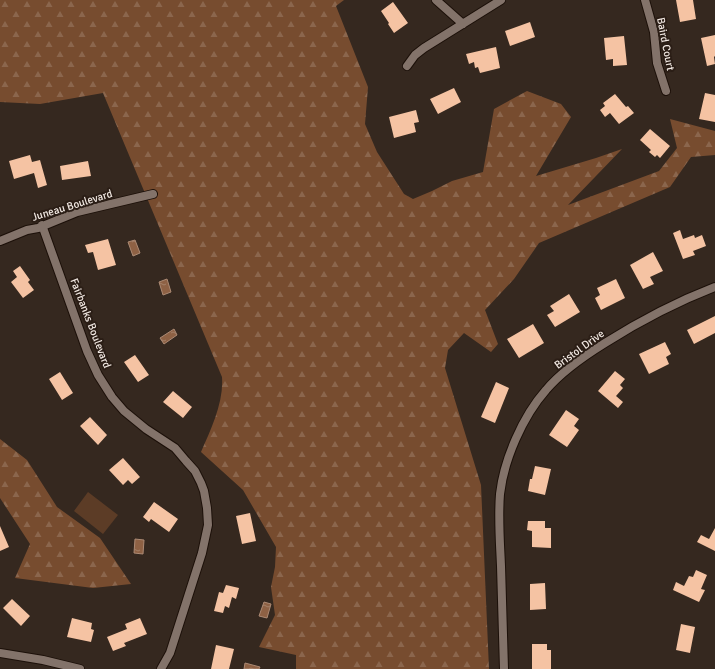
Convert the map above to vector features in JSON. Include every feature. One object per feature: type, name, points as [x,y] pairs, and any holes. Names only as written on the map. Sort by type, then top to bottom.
[{"type":"street","points":[[436,0],[463,24]]},
{"type":"street","points":[[407,66],[424,48],[501,0]]},
{"type":"street","name":"Baird Court","points":[[645,0],[654,32],[657,63],[666,91]]},
{"type":"street","name":"Juneau Boulevard","points":[[0,242],[27,230],[38,228],[42,225],[77,212],[153,194]]},
{"type":"street","name":"Fairbanks Boulevard","points":[[42,225],[87,351],[98,375],[112,397],[124,411],[146,429],[175,448],[186,460],[201,483],[204,491],[208,508],[208,525],[202,553],[170,653],[161,669]]},
{"type":"street","name":"Bristol Drive","points":[[504,669],[499,530],[500,493],[506,465],[513,445],[529,413],[546,390],[565,370],[593,350],[626,329],[691,296],[715,287]]},
{"type":"street","points":[[0,652],[80,669]]},
{"type":"green space","points":[[0,0],[344,0],[336,6],[368,87],[365,124],[377,152],[404,194],[413,199],[452,181],[483,172],[494,109],[527,91],[561,104],[571,117],[536,176],[622,149],[568,205],[659,171],[677,148],[670,119],[715,131],[715,155],[691,157],[670,187],[539,243],[514,279],[485,310],[498,344],[491,352],[464,333],[448,350],[445,368],[481,485],[489,669],[296,669],[296,655],[259,647],[275,615],[271,587],[275,567],[276,547],[243,490],[201,452],[213,425],[219,406],[222,377],[103,93],[40,104],[0,102]]},
{"type":"green space","points":[[0,439],[27,460],[57,507],[100,538],[131,584],[93,588],[15,578],[30,544],[0,498]]},
{"type":"shaded area","points":[[88,492],[118,515],[103,534],[74,511]]},
{"type":"water","points":[[135,240],[140,253],[133,256],[128,242]]},
{"type":"water","points":[[167,279],[171,292],[163,295],[159,282]]},
{"type":"water","points":[[174,329],[177,335],[164,344],[160,338]]},
{"type":"water","points":[[135,539],[144,540],[143,554],[134,553]]},
{"type":"water","points":[[264,602],[271,604],[267,618],[259,616]]},
{"type":"water","points":[[245,663],[260,667],[259,669],[244,669]]},
{"type":"building","points":[[676,0],[693,0],[696,19],[680,22]]},
{"type":"building","points":[[393,2],[408,23],[394,33],[381,11]]},
{"type":"building","points":[[530,22],[535,37],[510,46],[505,31]]},
{"type":"building","points":[[715,35],[715,64],[707,66],[701,38]]},
{"type":"building","points":[[624,36],[627,65],[613,66],[613,59],[606,60],[604,38]]},
{"type":"building","points":[[496,47],[500,68],[480,73],[478,67],[475,68],[474,62],[469,64],[466,54]]},
{"type":"building","points":[[454,88],[461,102],[438,114],[430,99]]},
{"type":"building","points":[[705,93],[715,95],[715,122],[699,119]]},
{"type":"building","points":[[615,94],[626,107],[628,106],[634,113],[619,124],[610,113],[605,117],[600,110],[605,106],[603,103]]},
{"type":"building","points":[[416,110],[419,122],[414,123],[416,132],[394,138],[389,117]]},
{"type":"building","points":[[650,129],[670,146],[660,158],[657,155],[655,157],[649,152],[651,150],[640,140]]},
{"type":"building","points":[[30,155],[32,162],[40,160],[47,185],[38,188],[34,173],[14,179],[9,161]]},
{"type":"building","points":[[88,161],[91,176],[62,180],[60,166]]},
{"type":"building","points":[[680,230],[683,239],[694,235],[695,238],[702,235],[706,246],[693,251],[695,255],[683,259],[673,233]]},
{"type":"building","points":[[108,239],[116,265],[98,270],[93,252],[88,253],[85,245]]},
{"type":"building","points":[[653,252],[663,271],[650,277],[654,284],[643,289],[630,265]]},
{"type":"building","points":[[20,266],[30,280],[28,282],[34,290],[23,298],[11,282],[17,277],[13,271]]},
{"type":"building","points":[[616,279],[625,298],[601,310],[595,298],[600,295],[597,288]]},
{"type":"building","points":[[569,294],[580,312],[555,327],[547,315],[554,311],[550,306]]},
{"type":"building","points":[[715,316],[715,333],[694,344],[687,330]]},
{"type":"building","points":[[533,324],[544,343],[519,358],[507,339]]},
{"type":"building","points":[[665,342],[671,354],[666,357],[669,364],[649,374],[639,354]]},
{"type":"building","points":[[135,355],[149,375],[138,382],[124,362]]},
{"type":"building","points":[[615,371],[625,379],[620,385],[623,388],[616,396],[623,402],[618,408],[598,391]]},
{"type":"building","points":[[60,372],[73,393],[62,400],[49,379]]},
{"type":"building","points":[[496,382],[509,388],[495,423],[481,417]]},
{"type":"building","points":[[173,391],[192,407],[183,418],[163,402]]},
{"type":"building","points":[[566,410],[579,419],[574,426],[579,430],[567,447],[549,435]]},
{"type":"building","points":[[90,417],[107,435],[98,445],[80,426]]},
{"type":"building","points":[[123,458],[140,477],[132,484],[128,480],[123,485],[109,470]]},
{"type":"building","points":[[535,466],[551,469],[545,495],[528,491],[530,479],[532,479]]},
{"type":"building","points":[[154,502],[178,519],[169,532],[151,519],[149,522],[143,517]]},
{"type":"building","points":[[250,513],[256,541],[242,544],[236,516]]},
{"type":"building","points":[[528,521],[545,521],[545,528],[551,528],[551,548],[532,547],[532,531],[527,530]]},
{"type":"building","points":[[0,526],[9,547],[0,551]]},
{"type":"building","points":[[715,528],[715,551],[697,542],[701,535],[709,539]]},
{"type":"building","points":[[696,570],[707,575],[701,589],[705,590],[699,602],[673,590],[676,582],[684,586],[689,576],[693,577]]},
{"type":"building","points":[[545,583],[546,609],[530,610],[530,584]]},
{"type":"building","points":[[226,585],[239,588],[236,599],[232,597],[229,608],[225,606],[223,613],[214,611],[219,592],[223,593]]},
{"type":"building","points":[[12,599],[30,616],[21,626],[3,608]]},
{"type":"building","points":[[72,618],[92,623],[91,629],[94,630],[91,642],[67,637]]},
{"type":"building","points":[[140,618],[147,634],[124,643],[126,646],[113,651],[107,637],[127,629],[125,624]]},
{"type":"building","points":[[681,624],[695,627],[690,653],[676,650]]},
{"type":"building","points":[[532,644],[547,644],[547,650],[551,650],[551,669],[532,669]]},
{"type":"building","points":[[216,645],[234,649],[229,669],[211,669]]}]
